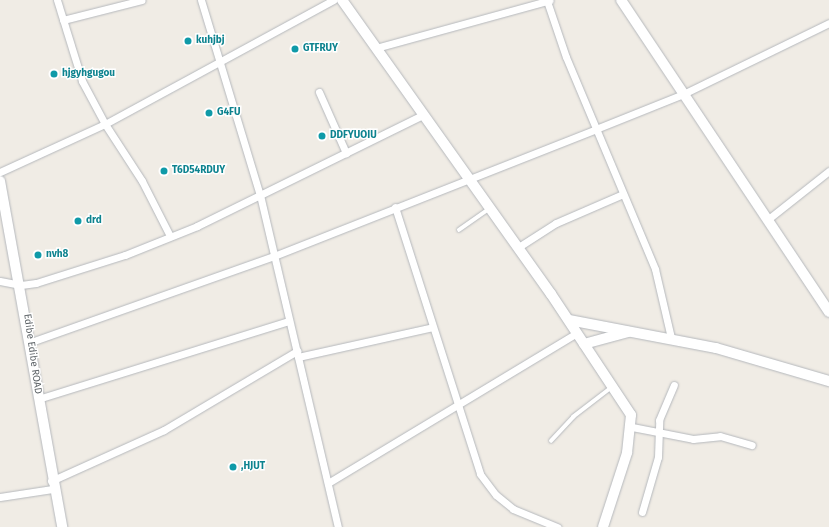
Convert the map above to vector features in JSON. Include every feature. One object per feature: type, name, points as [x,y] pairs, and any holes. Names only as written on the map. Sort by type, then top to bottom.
[{"type":"street","points":[[57,0],[82,81],[105,124],[142,181],[170,236]]},
{"type":"street","points":[[63,20],[142,0]]},
{"type":"street","points":[[202,0],[222,62],[260,195],[338,527]]},
{"type":"street","points":[[0,172],[105,124],[334,0]]},
{"type":"street","points":[[342,0],[466,178],[569,320],[630,415],[632,427],[602,527]]},
{"type":"street","points":[[376,48],[548,0],[596,129],[654,269],[671,338]]},
{"type":"street","points":[[621,0],[829,312]]},
{"type":"street","points":[[31,342],[274,256],[466,178],[596,129],[683,94],[829,23]]},
{"type":"street","points":[[319,92],[346,153]]},
{"type":"street","points":[[0,281],[21,285],[81,271],[170,236],[260,195],[423,116]]},
{"type":"street","points":[[767,220],[829,171]]},
{"type":"street","name":"Edibe Edibe ROAD","points":[[0,181],[31,342],[38,399],[52,485],[62,527]]},
{"type":"street","points":[[517,248],[556,223],[623,194]]},
{"type":"street","points":[[395,207],[475,463],[487,486],[513,509],[558,527]]},
{"type":"street","points":[[38,399],[289,320]]},
{"type":"street","points":[[569,320],[628,332],[671,338],[829,381]]},
{"type":"street","points":[[0,497],[52,485],[164,430],[297,354],[433,327]]},
{"type":"street","points":[[584,344],[628,332]]},
{"type":"street","points":[[328,483],[577,333]]},
{"type":"street","points":[[642,512],[658,458],[663,406],[674,385]]},
{"type":"street","points":[[632,427],[693,439],[720,436],[752,445]]},
{"type":"lane","points":[[459,230],[489,209]]},
{"type":"lane","points":[[551,441],[573,417],[613,387]]},
{"type":"place","name":"kuhjbj","points":[[188,41]]},
{"type":"place","name":"GTFRUY","points":[[295,49]]},
{"type":"place","name":"hjgyhgugou","points":[[54,74]]},
{"type":"place","name":"G4FU","points":[[209,113]]},
{"type":"place","name":"DDFYUOIU","points":[[322,136]]},
{"type":"place","name":"T6D54RDUY","points":[[164,171]]},
{"type":"place","name":"drd","points":[[78,221]]},
{"type":"place","name":"nvh8","points":[[38,255]]},
{"type":"place","name":",HJUT","points":[[233,467]]}]
